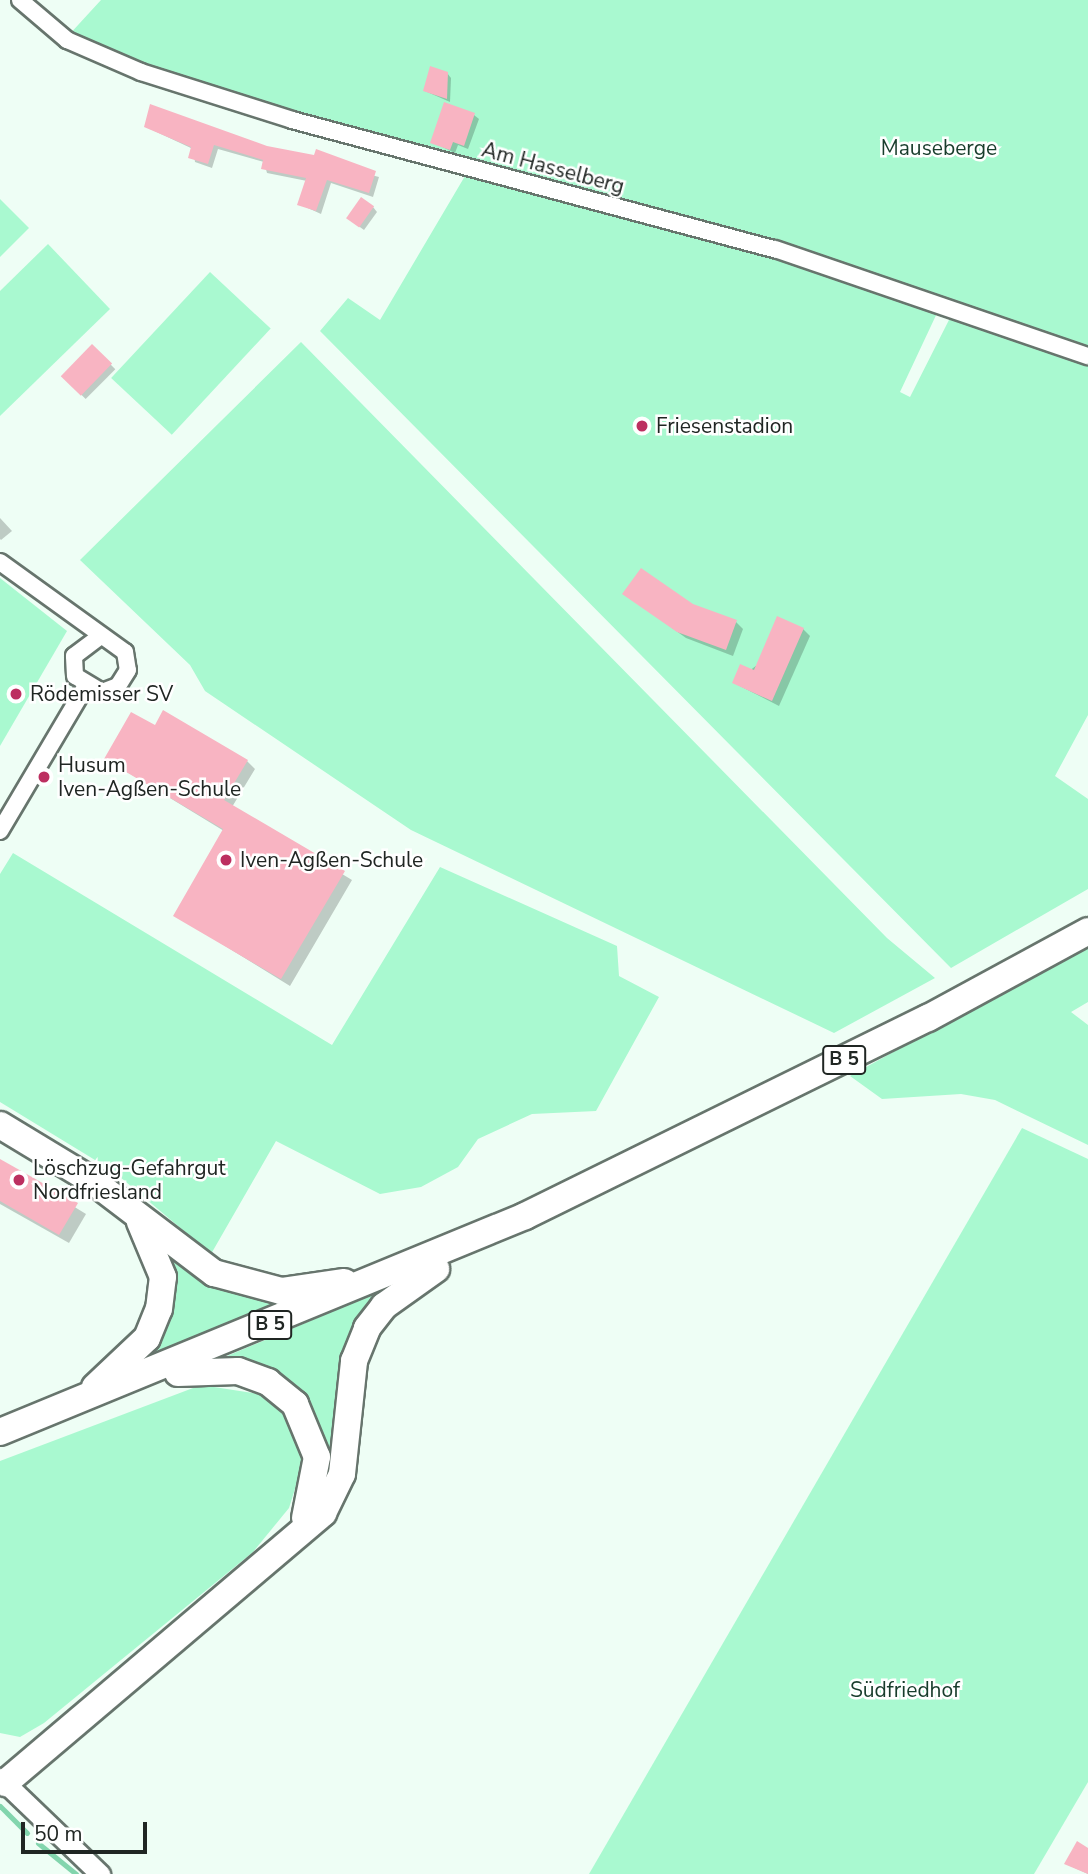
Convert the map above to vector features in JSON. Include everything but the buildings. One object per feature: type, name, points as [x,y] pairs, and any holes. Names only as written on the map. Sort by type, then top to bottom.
[{"type":"highway","name":"B 5","points":[[0,1432],[141,1379],[525,1216],[928,1018],[1088,930]]},
{"type":"highway","points":[[0,1125],[131,1209],[214,1273],[248,1286],[318,1288],[400,1270]]},
{"type":"highway","points":[[67,1408],[123,1367],[159,1309],[163,1278],[131,1209]]},
{"type":"highway","points":[[2,1781],[323,1513],[342,1474],[354,1361],[367,1328],[410,1284],[525,1216]]},
{"type":"highway","points":[[141,1379],[201,1368],[238,1371],[268,1382],[295,1404],[317,1457],[316,1485],[299,1535]]},
{"type":"street","name":"Am Hasselberg","points":[[20,0],[67,40],[141,72],[292,120],[775,249],[1088,356]]},
{"type":"street","points":[[0,562],[99,637],[125,652],[128,670],[118,686],[102,692],[85,687],[75,676],[74,656],[99,637]]},
{"type":"street","points":[[0,831],[85,687]]},
{"type":"street","points":[[2,1781],[100,1874]]},
{"type":"green space","name":"Mauseberge","points":[[101,0],[1088,0],[1088,353],[921,296],[293,118],[67,37]]},
{"type":"green space","points":[[465,176],[706,237],[938,311],[900,392],[910,397],[952,314],[1088,361],[1088,715],[1055,776],[1088,799],[1088,889],[951,968],[320,331],[348,298],[380,320]]},
{"type":"green space","points":[[0,199],[29,228],[0,257]]},
{"type":"green space","points":[[48,244],[110,309],[0,416],[0,291]]},
{"type":"green space","points":[[210,272],[271,329],[172,435],[111,378]]},
{"type":"green space","points":[[301,342],[887,938],[935,978],[834,1033],[411,830],[205,691],[190,665],[80,560]]},
{"type":"green space","name":"Rödemisser SV","points":[[0,578],[67,631],[0,746]]},
{"type":"green space","points":[[13,853],[332,1045],[440,867],[617,946],[619,976],[659,997],[596,1111],[532,1114],[478,1139],[458,1167],[421,1187],[380,1194],[276,1141],[211,1254],[113,1171],[0,1102],[0,874]]},
{"type":"green space","points":[[1088,944],[1088,1002],[1071,1012],[1088,1025],[1088,1145],[995,1100],[961,1094],[882,1099],[850,1076]]},
{"type":"green space","name":"Südfriedhof","points":[[1022,1128],[1088,1159],[1088,1782],[1034,1874],[589,1874]]},
{"type":"green space","points":[[167,1246],[297,1302],[136,1369],[172,1278]]},
{"type":"green space","points":[[383,1290],[358,1325],[331,1480],[320,1500],[319,1430],[213,1362]]},
{"type":"green space","points":[[201,1385],[260,1394],[287,1413],[305,1457],[289,1508],[253,1552],[44,1723],[20,1737],[0,1733],[0,1461]]},
{"type":"waterway","points":[[0,1806],[27,1833]]},
{"type":"waterway","points":[[38,1843],[76,1874]]},
{"type":"place","name":"Friesenstadion","points":[[642,426]]},
{"type":"place","name":"Rödemisser SV","points":[[16,694]]},
{"type":"place","name":"Husum Iven-Agßen-Schule","points":[[44,777]]},
{"type":"place","name":"Iven-Agßen-Schule","points":[[226,860]]},
{"type":"place","name":"Löschzug-Gefahrgut Nordfriesland","points":[[19,1180]]}]
